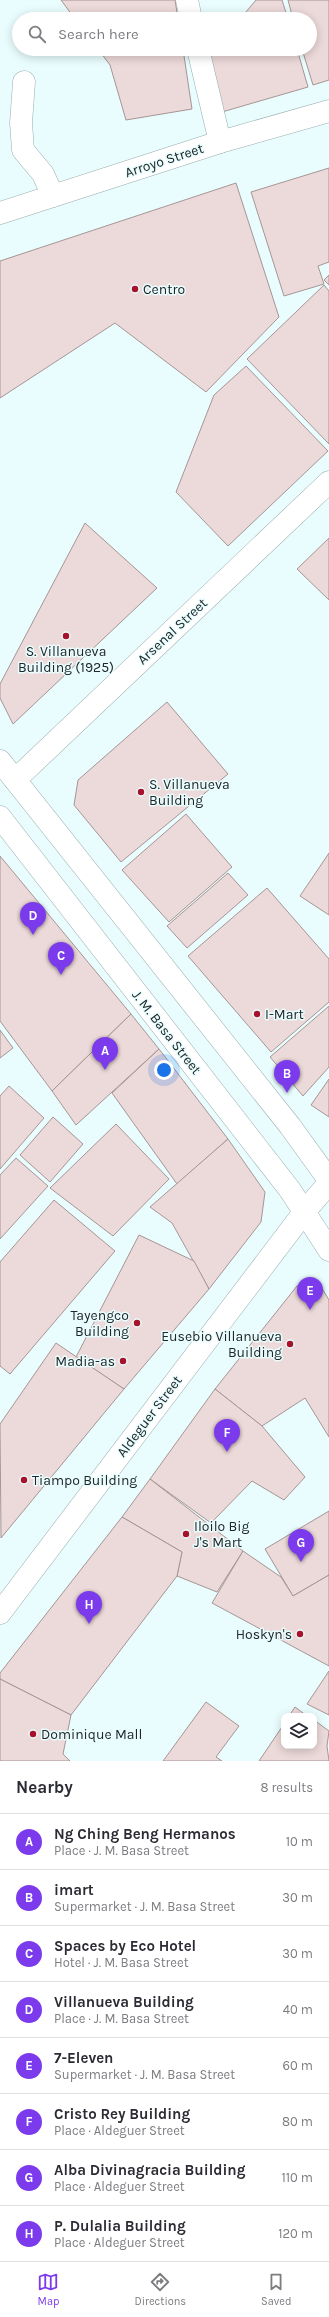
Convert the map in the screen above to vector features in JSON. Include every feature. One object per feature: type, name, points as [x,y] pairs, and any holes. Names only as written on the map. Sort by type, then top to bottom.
[{"type":"street","points":[[186,0],[189,12]]},
{"type":"street","points":[[200,56],[220,142]]},
{"type":"street","points":[[24,82],[21,123],[23,150],[43,174],[53,196]]},
{"type":"street","name":"Arroyo Street","points":[[0,213],[220,142],[329,111]]},
{"type":"street","name":"Arsenal Street","points":[[15,780],[329,482]]},
{"type":"street","points":[[0,761],[290,1126],[329,1180]]},
{"type":"street","name":"J. M. Basa Street","points":[[0,817],[305,1211],[329,1250]]},
{"type":"street","name":"Aldeguer Street","points":[[0,1613],[305,1211],[329,1183]]},
{"type":"building","points":[[61,0],[175,0],[177,12],[70,12]]},
{"type":"building","points":[[256,0],[282,0],[286,12],[246,12]]},
{"type":"building","points":[[288,0],[329,0],[329,80],[313,85],[304,56],[317,56],[317,12],[291,12]]},
{"type":"building","points":[[103,56],[184,56],[192,109],[126,120],[110,65]]},
{"type":"building","points":[[209,56],[299,56],[308,87],[222,112],[206,60]]},
{"type":"building","points":[[329,168],[329,262],[318,266],[324,284],[284,296],[251,192]]},
{"type":"building","name":"Centro","points":[[236,183],[279,317],[206,392],[115,323],[0,398],[0,261]]},
{"type":"building","points":[[329,275],[329,285],[324,280]]},
{"type":"building","points":[[324,285],[329,291],[329,444],[247,359]]},
{"type":"building","points":[[246,366],[328,451],[228,546],[176,492],[214,395]]},
{"type":"building","name":"S. Villanueva Building (1925)","points":[[85,523],[157,588],[13,724],[0,698],[0,684]]},
{"type":"building","points":[[329,538],[329,600],[297,569]]},
{"type":"building","name":"S. Villanueva Building","points":[[167,702],[228,774],[121,862],[74,805],[78,780]]},
{"type":"building","points":[[186,814],[232,867],[169,922],[122,870]]},
{"type":"building","points":[[329,853],[329,915],[300,896]]},
{"type":"building","points":[[0,856],[131,1014],[52,1091],[0,1021]]},
{"type":"building","points":[[228,873],[248,895],[187,948],[167,926]]},
{"type":"building","points":[[267,888],[329,959],[329,1002],[271,1052],[188,956]]},
{"type":"building","points":[[329,1006],[329,1067],[303,1096],[270,1057]]},
{"type":"building","points":[[131,1014],[159,1049],[76,1125],[52,1091]]},
{"type":"building","points":[[0,1030],[13,1048],[0,1058]]},
{"type":"building","points":[[159,1049],[228,1139],[177,1184],[112,1093]]},
{"type":"building","points":[[329,1079],[329,1117],[311,1105]]},
{"type":"building","points":[[9,1086],[44,1118],[0,1169],[0,1096]]},
{"type":"building","points":[[53,1117],[83,1144],[50,1182],[20,1155]]},
{"type":"building","points":[[116,1124],[169,1179],[113,1236],[50,1188]]},
{"type":"building","points":[[228,1139],[265,1192],[261,1222],[209,1289],[172,1223],[150,1207]]},
{"type":"building","points":[[16,1158],[48,1186],[0,1239],[0,1175]]},
{"type":"building","points":[[54,1200],[115,1251],[10,1374],[0,1366],[0,1262]]},
{"type":"building","name":"Tayengco Building","points":[[139,1235],[194,1261],[209,1289],[124,1389],[76,1357]]},
{"type":"building","name":"Eusebio Villanueva Building","points":[[320,1285],[329,1300],[329,1437],[305,1398],[262,1426],[215,1389],[297,1286]]},
{"type":"building","name":"Tiampo Building","points":[[56,1343],[124,1389],[1,1538],[0,1424]]},
{"type":"building","points":[[215,1389],[262,1426],[305,1477],[284,1500],[252,1481],[211,1523],[150,1479]]},
{"type":"building","name":"Iloilo Big J's Mart","points":[[150,1479],[243,1551],[217,1592],[177,1576],[182,1552],[122,1517]]},
{"type":"building","points":[[329,1511],[329,1575],[293,1596],[265,1549]]},
{"type":"building","points":[[122,1517],[182,1552],[177,1576],[71,1715],[0,1679],[0,1673]]},
{"type":"building","name":"Hoskyn's","points":[[243,1551],[281,1577],[293,1596],[329,1575],[329,1666],[212,1603]]},
{"type":"building","points":[[329,1671],[329,1715],[307,1704]]},
{"type":"building","name":"Dominique Mall","points":[[0,1679],[71,1715],[63,1754],[70,1761],[0,1761]]},
{"type":"building","points":[[206,1702],[239,1726],[216,1757],[222,1761],[163,1761]]},
{"type":"building","points":[[295,1707],[303,1713],[291,1713]]},
{"type":"building","points":[[317,1722],[329,1731],[327,1746],[329,1761],[259,1761],[281,1728],[281,1749],[317,1749]]},
{"type":"place","name":"Centro","points":[[135,289]]},
{"type":"place","name":"S. Villanueva Building (1925)","points":[[66,636]]},
{"type":"place","name":"S. Villanueva Building","points":[[141,792]]},
{"type":"place","name":"Villanueva Building","points":[[33,935]]},
{"type":"place","name":"Spaces by Eco Hotel","points":[[61,975]]},
{"type":"place","name":"I-Mart","points":[[257,1014]]},
{"type":"place","name":"Ng Ching Beng Hermanos","points":[[105,1070]]},
{"type":"place","name":"imart","points":[[287,1093]]},
{"type":"place","name":"7-Eleven","points":[[310,1310]]},
{"type":"place","name":"Tayengco Building","points":[[137,1323]]},
{"type":"place","name":"Eusebio Villanueva Building","points":[[290,1344]]},
{"type":"place","name":"Madia-as","points":[[123,1361]]},
{"type":"place","name":"Cristo Rey Building","points":[[227,1452]]},
{"type":"place","name":"Tiampo Building","points":[[24,1480]]},
{"type":"place","name":"Iloilo Big J's Mart","points":[[186,1534]]},
{"type":"place","name":"Alba Divinagracia Building","points":[[301,1562]]},
{"type":"place","name":"P. Dulalia Building","points":[[89,1624]]},
{"type":"place","name":"Hoskyn's","points":[[300,1634]]},
{"type":"place","name":"Dominique Mall","points":[[33,1734]]}]
